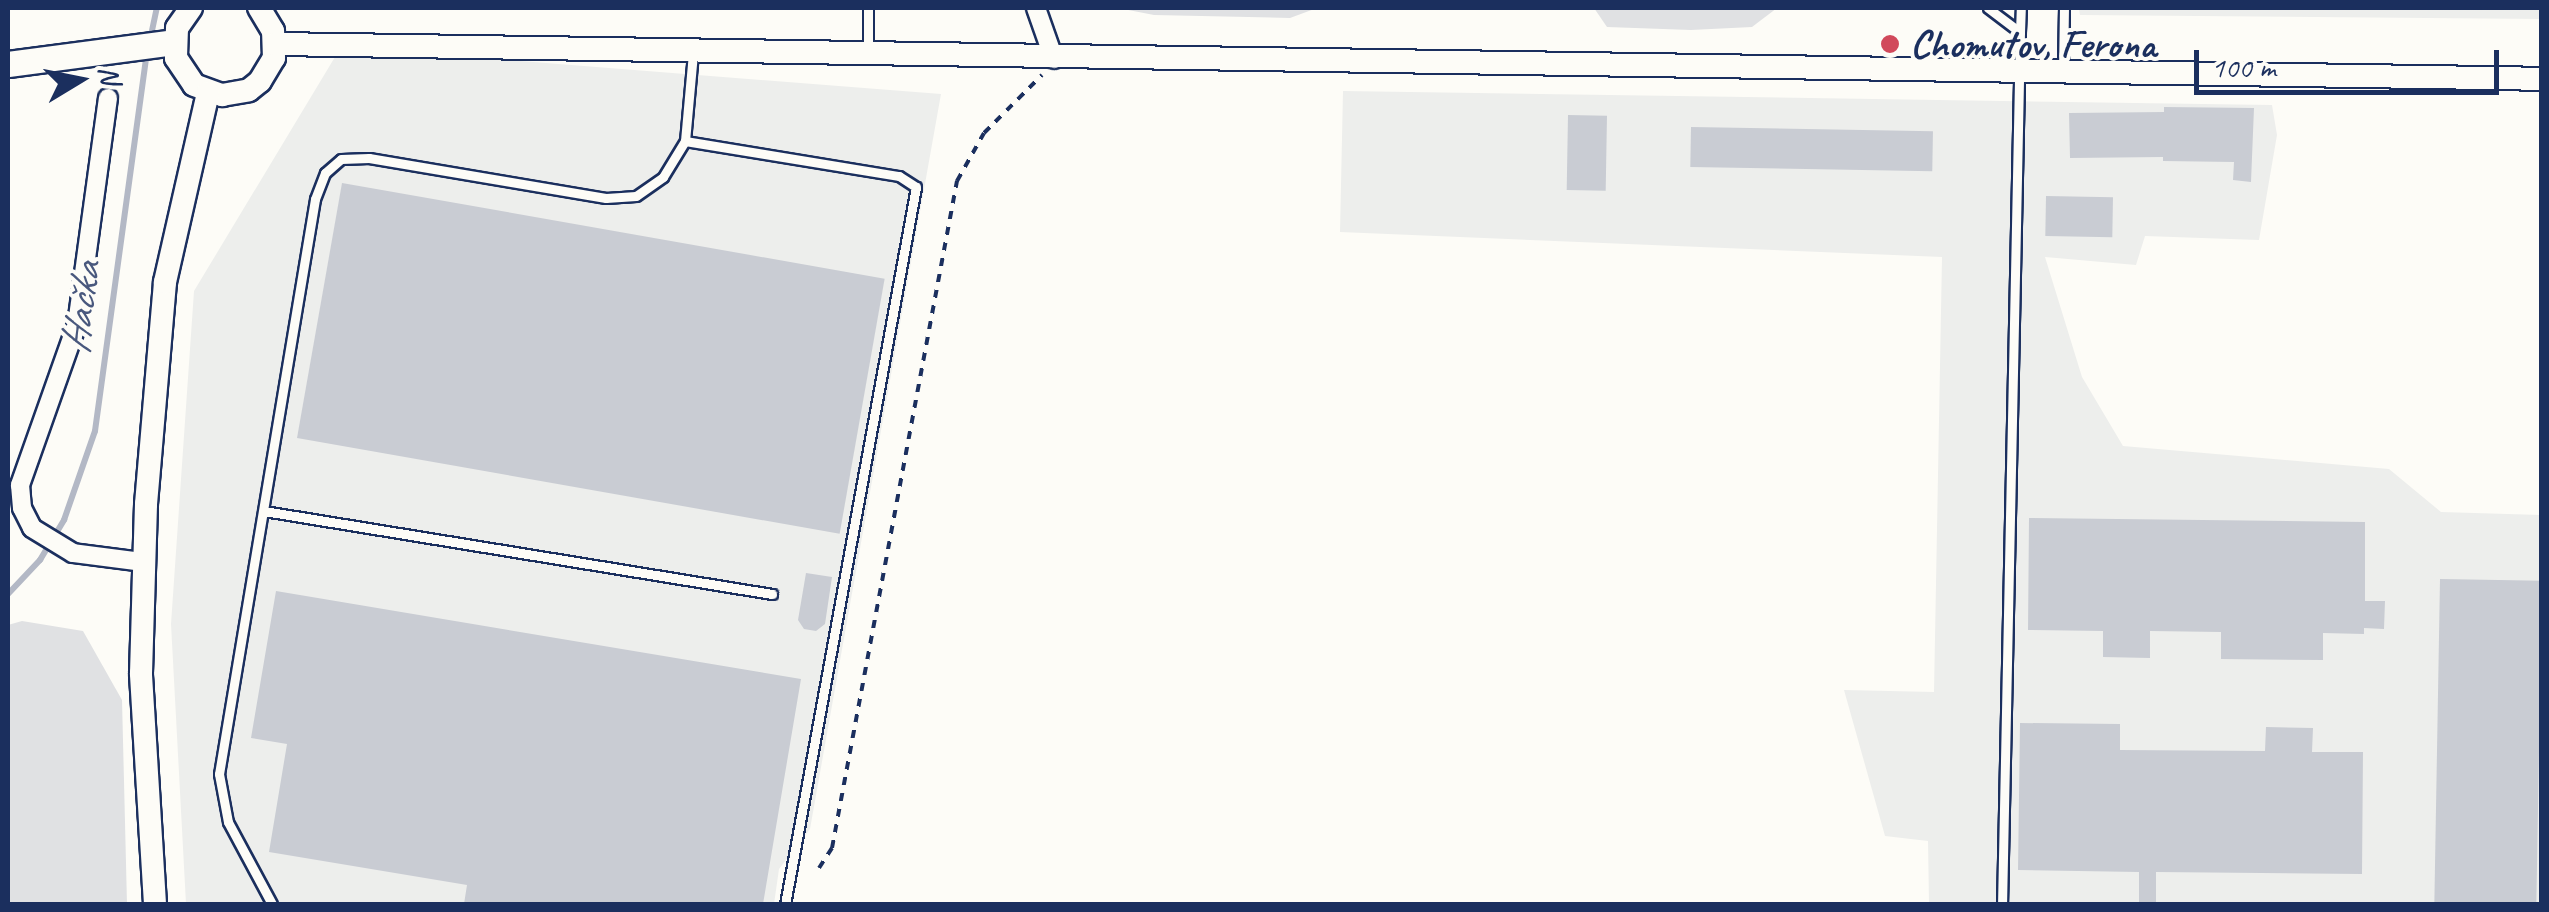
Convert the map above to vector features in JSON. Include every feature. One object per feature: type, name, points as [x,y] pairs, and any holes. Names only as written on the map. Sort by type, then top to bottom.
[{"type":"main road","points":[[8,64],[171,42]]},
{"type":"street","points":[[191,8],[171,42],[183,73],[208,93],[236,94],[260,82],[274,58],[273,30],[259,8]]},
{"type":"street","points":[[1036,8],[1054,59]]},
{"type":"street","points":[[275,44],[2019,74],[2542,78]]},
{"type":"street","points":[[155,904],[141,673],[142,562],[165,282],[208,93]]},
{"type":"street","points":[[108,98],[77,324],[20,485],[22,508],[32,528],[73,553],[142,562]]},
{"type":"lane","points":[[868,8],[868,55]]},
{"type":"lane","points":[[1988,8],[2020,32]]},
{"type":"lane","points":[[2002,904],[2021,8]]},
{"type":"lane","points":[[2062,74],[2064,8]]},
{"type":"lane","points":[[272,904],[228,822],[219,774],[314,199],[325,173],[340,159],[369,158],[606,198],[636,196],[663,177],[685,140],[692,53]]},
{"type":"lane","points":[[685,140],[898,176],[916,187],[785,904]]},
{"type":"lane","points":[[264,512],[772,594]]},
{"type":"path","points":[[819,868],[832,848],[957,181],[984,132],[1030,92],[1054,59]]},
{"type":"shaded area","points":[[1118,8],[1317,8],[1290,18],[1154,15]]},
{"type":"shaded area","points":[[1594,8],[1777,8],[1752,27],[1691,30],[1607,27]]},
{"type":"shaded area","points":[[2079,8],[2541,8],[2542,19],[2080,15]]},
{"type":"shaded area","points":[[341,47],[941,94],[810,829],[779,869],[774,904],[186,904],[171,624],[194,291]]},
{"type":"shaded area","points":[[1343,91],[2272,105],[2277,135],[2259,240],[2145,236],[2136,265],[2045,257],[2082,377],[2123,446],[2389,469],[2441,512],[2541,515],[2541,904],[1929,904],[1928,841],[1885,836],[1844,690],[1934,692],[1942,257],[1340,232]]},
{"type":"shaded area","points":[[22,621],[83,631],[122,700],[127,904],[8,904],[8,625]]},
{"type":"building","points":[[2164,107],[2254,108],[2251,182],[2233,180],[2234,162],[2163,161],[2163,157],[2070,158],[2069,113],[2164,112]]},
{"type":"building","points":[[1568,115],[1607,116],[1606,191],[1567,190]]},
{"type":"building","points":[[1691,127],[1933,131],[1932,171],[1690,167]]},
{"type":"building","points":[[342,183],[885,279],[840,534],[297,438]]},
{"type":"building","points":[[2046,196],[2113,197],[2112,237],[2045,236]]},
{"type":"building","points":[[2029,518],[2365,522],[2365,601],[2385,601],[2384,629],[2364,628],[2364,634],[2323,633],[2323,660],[2221,659],[2221,632],[2150,631],[2150,658],[2103,657],[2103,631],[2028,630]]},
{"type":"building","points":[[806,573],[832,577],[825,624],[816,631],[804,629],[798,620]]},
{"type":"building","points":[[2440,579],[2542,581],[2536,904],[2434,904]]},
{"type":"building","points":[[276,591],[801,679],[763,904],[464,904],[467,885],[269,852],[287,744],[251,738]]},
{"type":"building","points":[[2020,723],[2120,724],[2120,750],[2265,751],[2266,727],[2313,728],[2312,752],[2363,752],[2362,874],[2156,872],[2156,904],[2139,904],[2139,872],[2018,870]]},
{"type":"waterway","name":"Hačka","points":[[150,40],[157,8]]},
{"type":"waterway","name":"Hačka","points":[[8,594],[40,560],[64,520],[95,431],[147,53]]},
{"type":"place","name":"Chomutov, Ferona","points":[[1890,44]]}]
